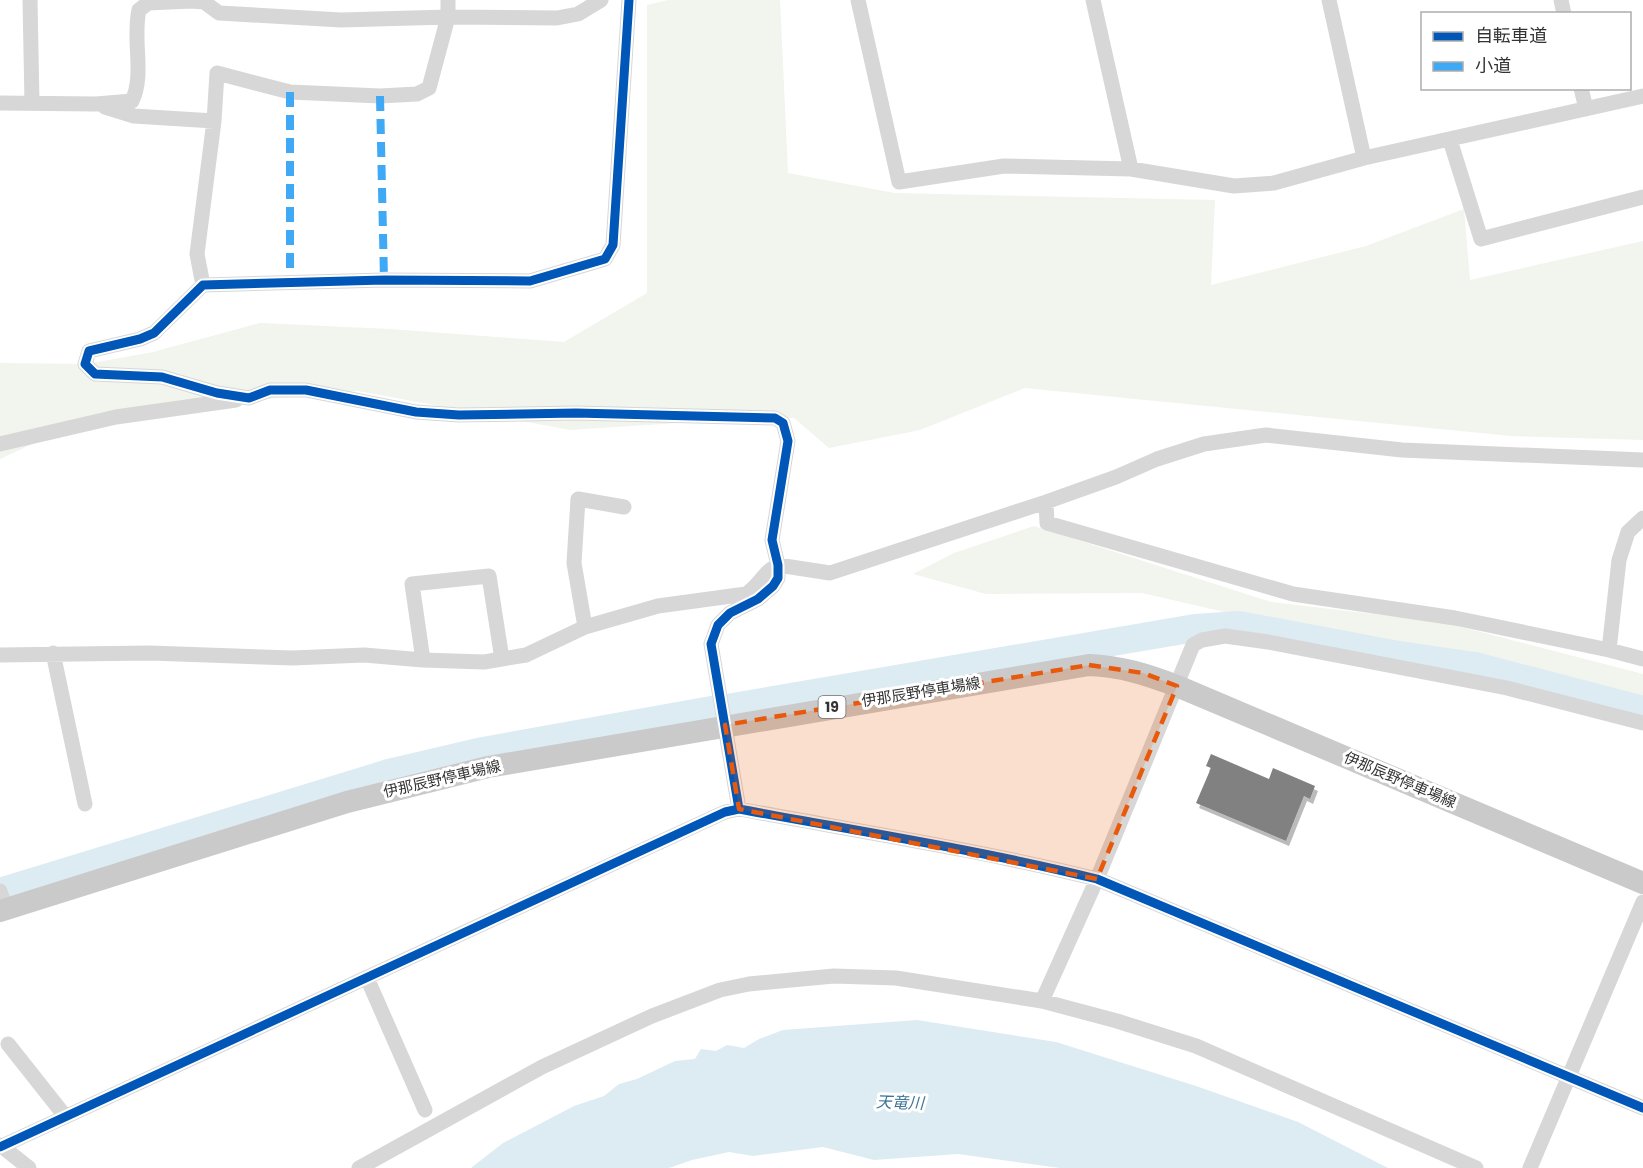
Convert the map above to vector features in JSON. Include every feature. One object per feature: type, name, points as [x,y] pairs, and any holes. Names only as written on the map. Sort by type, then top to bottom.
[{"type":"main road","name":"伊那辰野停車場線","points":[[2,904],[347,802],[488,767],[1089,664],[1143,673],[1177,686],[1643,883]]},
{"type":"street","points":[[30,0],[32,103]]},
{"type":"street","points":[[203,285],[197,254],[214,121],[217,74],[290,92],[380,96],[417,94],[429,88],[448,17],[448,0]]},
{"type":"street","points":[[0,102],[96,104],[132,102],[138,89],[136,21],[139,10],[148,3],[205,1],[219,13],[341,20],[448,17],[557,18],[578,14],[601,0]]},
{"type":"street","points":[[249,398],[218,393],[162,377],[95,374],[85,364],[89,351],[140,339],[154,333],[203,285],[384,280],[530,281],[605,259],[613,245],[629,0]]},
{"type":"street","points":[[858,0],[899,182],[1004,166],[1131,169],[1234,186],[1274,183],[1364,158],[1450,141],[1643,96]]},
{"type":"street","points":[[1093,0],[1131,169]]},
{"type":"street","points":[[1329,0],[1364,158]]},
{"type":"street","points":[[1581,90],[1586,109]]},
{"type":"street","points":[[96,104],[135,116],[214,121]]},
{"type":"street","points":[[1450,141],[1481,239],[1643,197]]},
{"type":"street","points":[[0,444],[116,417],[249,398],[270,390],[306,390],[416,412],[459,415],[576,413],[775,418],[783,423],[788,441],[771,540],[778,565],[778,578],[773,586],[758,599],[730,613],[718,625],[711,644],[739,809]]},
{"type":"street","points":[[0,655],[150,653],[293,658],[364,655],[484,662],[526,655],[585,627],[658,606],[746,594],[757,587],[772,568],[778,565],[830,573],[1046,502],[1116,477],[1157,459],[1204,444],[1266,435],[1402,450],[1643,460]]},
{"type":"street","points":[[585,627],[574,563],[578,499],[624,507]]},
{"type":"street","points":[[1046,502],[1047,523],[1293,594],[1455,618],[1643,659]]},
{"type":"street","points":[[1609,650],[1619,560],[1628,532],[1643,518]]},
{"type":"street","points":[[423,660],[412,584],[489,576],[502,659]]},
{"type":"street","points":[[1042,1000],[1096,879],[1193,645],[1202,640],[1225,636],[1268,642],[1507,688],[1643,723]]},
{"type":"street","points":[[53,653],[85,804]]},
{"type":"street","points":[[29,1168],[0,1146],[725,812],[739,809],[1040,866],[1096,879],[1643,1108]]},
{"type":"street","points":[[1530,1168],[1643,902]]},
{"type":"street","points":[[359,1168],[543,1067],[652,1016],[720,990],[749,984],[824,977],[896,978],[1042,1000],[1117,1021],[1196,1046],[1476,1168]]},
{"type":"street","points":[[367,978],[425,1110]]},
{"type":"street","points":[[8,1044],[65,1116]]},
{"type":"highlighted area","points":[[1089,665],[1143,673],[1177,686],[1097,879],[739,809],[725,725]]},
{"type":"shaded area","points":[[668,0],[780,0],[788,173],[894,193],[1215,200],[1211,285],[1366,246],[1464,209],[1470,280],[1643,241],[1643,440],[1511,436],[1025,388],[920,430],[829,448],[794,418],[740,419],[570,430],[358,391],[97,414],[0,459],[0,363],[87,364],[153,352],[260,323],[390,329],[564,342],[647,293],[647,5]]},
{"type":"shaded area","points":[[1034,526],[1271,602],[1442,622],[1643,674],[1643,702],[1482,660],[1328,636],[1142,593],[986,594],[913,574],[954,553]]},
{"type":"water","name":"天竜川","points":[[917,1020],[1056,1042],[1196,1086],[1298,1122],[1388,1168],[1060,1168],[958,1154],[874,1160],[823,1147],[753,1156],[729,1152],[692,1160],[669,1168],[471,1168],[503,1143],[574,1106],[604,1096],[619,1084],[637,1079],[675,1061],[695,1059],[701,1049],[716,1051],[727,1045],[744,1048],[759,1039],[783,1030]]},
{"type":"building","points":[[1211,754],[1269,779],[1273,768],[1315,786],[1310,799],[1304,796],[1286,841],[1196,803],[1211,768],[1206,766]]},
{"type":"waterway","points":[[727,708],[1195,628],[1239,625],[1393,654],[1475,666],[1643,710]]},
{"type":"waterway","points":[[0,892],[389,773],[483,751],[717,709]]},
{"type":"marked path","points":[[290,92],[290,283]]},
{"type":"marked path","points":[[380,96],[384,280]]},
{"type":"cycle path","points":[[629,0],[613,245],[605,259],[530,281],[384,280],[203,285],[154,333],[140,339],[89,351],[85,364],[95,374],[162,377],[217,393],[249,398],[270,390],[306,390],[416,412],[459,415],[576,413],[775,418],[783,423],[788,441],[772,540],[778,565],[778,578],[773,586],[758,599],[730,613],[718,625],[711,644],[739,809]]},
{"type":"cycle path","points":[[0,1147],[725,812],[739,809],[963,850],[1097,879],[1643,1108]]}]
